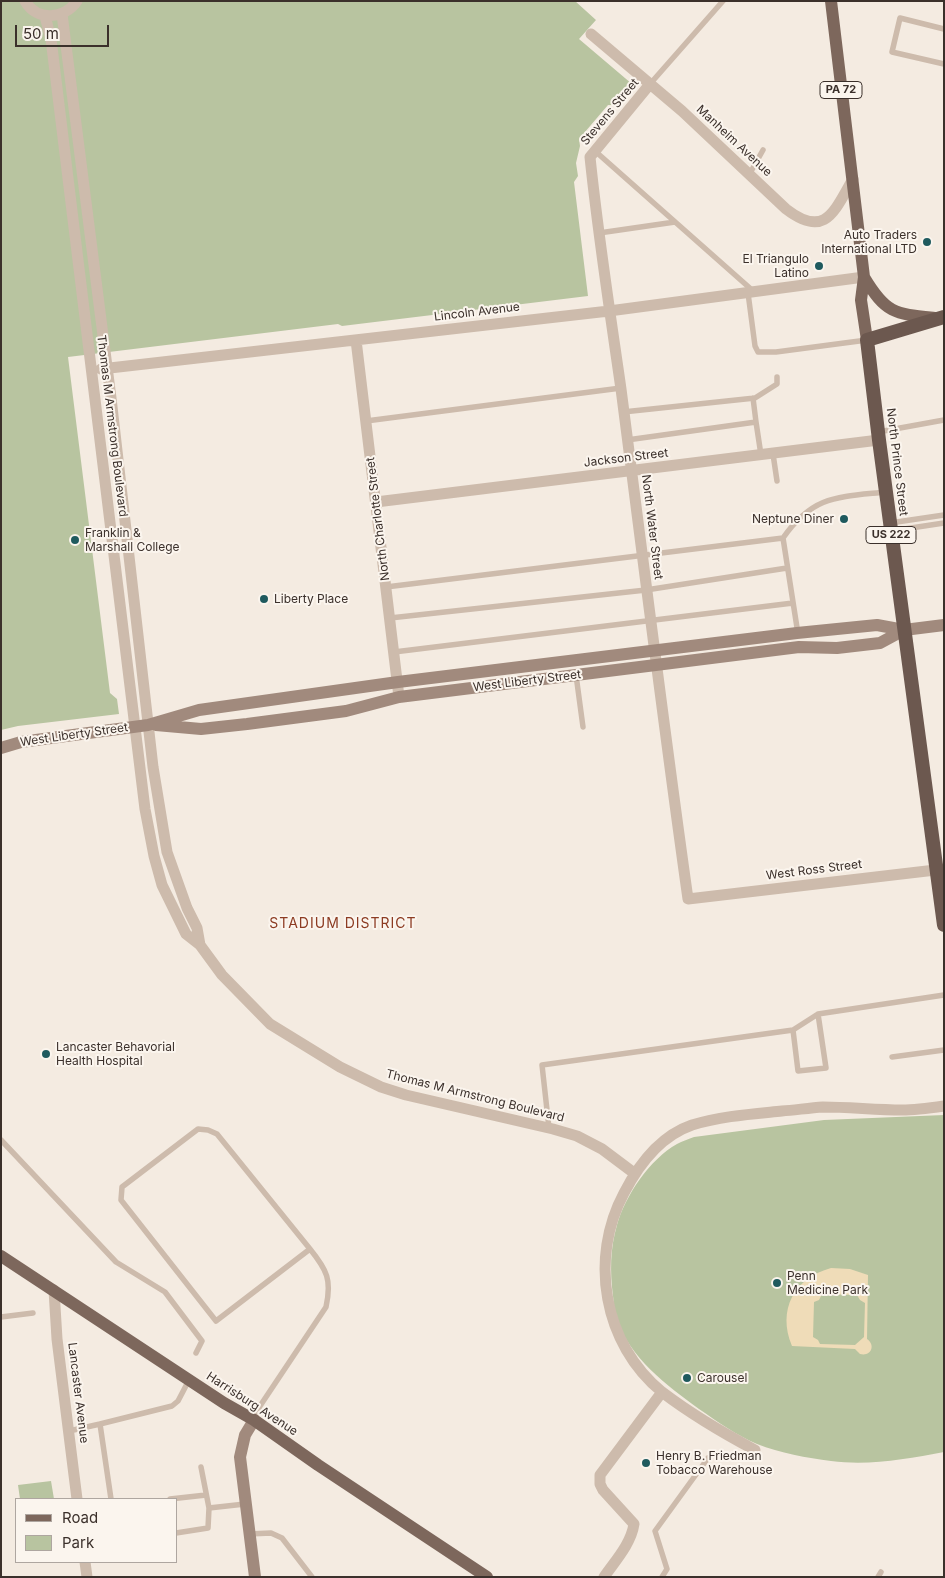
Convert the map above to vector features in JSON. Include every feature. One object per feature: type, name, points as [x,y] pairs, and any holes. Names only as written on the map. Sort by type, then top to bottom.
[{"type":"highway","points":[[867,340],[940,318]]},
{"type":"highway","name":"North Prince Street","points":[[867,340],[904,630],[940,869],[944,925]]},
{"type":"main road","name":"North Prince Street","points":[[831,1],[864,277],[861,300],[867,340]]},
{"type":"main road","name":"PA 72","points":[[864,277],[874,294],[887,307],[900,314],[940,318]]},
{"type":"main road","name":"West Liberty Street","points":[[1,748],[22,742],[142,726],[199,710],[398,682],[797,633],[877,625],[904,630],[944,625]]},
{"type":"main road","name":"West Liberty Street","points":[[142,726],[201,729],[220,727],[346,711],[400,697],[576,674],[799,647],[837,648],[880,643],[904,630]]},
{"type":"main road","name":"Harrisburg Avenue","points":[[1,1256],[189,1380],[254,1420],[318,1465],[487,1577]]},
{"type":"main road","points":[[254,1420],[244,1435],[240,1450],[254,1577]]},
{"type":"street","points":[[25,1],[35,12],[45,16],[62,14],[71,9],[77,1]]},
{"type":"street","name":"Thomas M Armstrong Boulevard","points":[[62,14],[107,369],[142,726]]},
{"type":"street","name":"Thomas M Armstrong Boulevard","points":[[45,16],[51,39],[92,370],[142,726],[167,852],[187,908],[197,928],[200,945],[222,975],[270,1024],[340,1067],[367,1081],[406,1095],[577,1136],[602,1149],[634,1173]]},
{"type":"street","name":"Manheim Avenue","points":[[591,34],[682,111],[786,209],[804,221],[818,222],[833,213],[853,179]]},
{"type":"street","name":"Stevens Street","points":[[592,154],[650,84]]},
{"type":"street","name":"North Water Street","points":[[592,154],[599,233],[609,311],[621,388],[641,555],[688,899]]},
{"type":"street","name":"Lincoln Avenue","points":[[92,370],[609,311],[864,277]]},
{"type":"street","name":"North Charlotte Street","points":[[356,340],[400,697]]},
{"type":"street","name":"Jackson Street","points":[[376,502],[773,454],[878,436]]},
{"type":"street","name":"West Ross Street","points":[[688,899],[940,869]]},
{"type":"street","points":[[755,1450],[698,1417],[662,1392],[635,1363],[611,1316],[604,1270],[606,1245],[620,1199],[634,1173],[667,1137],[690,1126],[712,1120],[822,1107],[903,1110],[944,1106]]},
{"type":"street","name":"Lancaster Avenue","points":[[54,1290],[57,1339],[77,1498]]},
{"type":"street","points":[[604,1577],[628,1541],[634,1524],[603,1490],[600,1484],[600,1475],[662,1392]]},
{"type":"street","points":[[85,1563],[87,1577]]},
{"type":"lane","points":[[650,84],[723,1]]},
{"type":"lane","points":[[944,29],[900,18],[892,52],[944,64]]},
{"type":"lane","points":[[749,175],[762,150]]},
{"type":"lane","points":[[592,154],[675,222],[751,292],[755,346],[758,352],[776,352],[867,340]]},
{"type":"lane","points":[[599,233],[675,222]]},
{"type":"lane","points":[[624,412],[753,398],[777,384],[777,377]]},
{"type":"lane","points":[[366,421],[621,388]]},
{"type":"lane","points":[[753,398],[761,455]]},
{"type":"lane","points":[[878,436],[944,420]]},
{"type":"lane","points":[[627,440],[756,422]]},
{"type":"lane","points":[[773,454],[777,481]]},
{"type":"lane","points":[[386,587],[783,538],[798,520],[825,500],[886,492]]},
{"type":"lane","points":[[890,527],[944,515]]},
{"type":"lane","points":[[890,527],[944,523]]},
{"type":"lane","points":[[783,538],[799,647]]},
{"type":"lane","points":[[390,618],[646,590],[787,568]]},
{"type":"lane","points":[[394,652],[793,603]]},
{"type":"lane","points":[[576,674],[583,727]]},
{"type":"lane","points":[[549,1128],[542,1065],[793,1030],[818,1014],[944,995]]},
{"type":"lane","points":[[793,1030],[798,1071],[826,1068],[818,1014]]},
{"type":"lane","points":[[892,1057],[944,1050]]},
{"type":"lane","points":[[254,1420],[260,1406],[326,1307],[329,1294],[328,1278],[323,1265],[217,1134],[208,1130],[198,1129],[122,1187],[121,1200],[216,1321],[310,1249]]},
{"type":"lane","points":[[1,1140],[116,1262],[165,1292],[202,1341],[196,1353]]},
{"type":"lane","points":[[1,1316],[32,1313]]},
{"type":"lane","points":[[69,1431],[172,1406],[178,1401],[189,1380]]},
{"type":"lane","points":[[100,1424],[111,1498]]},
{"type":"lane","points":[[662,1577],[667,1569],[655,1530],[708,1458]]},
{"type":"lane","points":[[178,1533],[208,1528],[209,1508],[201,1467]]},
{"type":"lane","points":[[178,1498],[206,1495]]},
{"type":"lane","points":[[209,1508],[246,1504]]},
{"type":"lane","points":[[249,1534],[272,1533],[282,1538],[312,1577]]},
{"type":"green space","name":"Franklin & Marshall College","points":[[1,1],[575,1],[596,20],[579,39],[632,84],[614,105],[608,105],[579,139],[580,146],[576,163],[578,176],[574,182],[588,296],[68,357],[110,693],[117,699],[119,714],[18,726],[1,730]]},
{"type":"green space","name":"Penn Medicine Park","points":[[944,1115],[944,1452],[902,1459],[859,1463],[822,1460],[775,1450],[749,1440],[713,1419],[650,1370],[640,1358],[622,1333],[615,1315],[611,1278],[613,1243],[621,1214],[632,1191],[648,1169],[667,1151],[679,1143],[694,1137],[824,1120]]},
{"type":"green space","points":[[51,1481],[54,1498],[20,1498],[18,1485]]},
{"type":"sand","points":[[831,1268],[850,1269],[868,1275],[867,1339],[872,1347],[867,1354],[860,1354],[855,1349],[792,1346],[788,1333],[788,1308],[798,1288],[807,1279]],"holes":[[[822,1294],[857,1295],[865,1303],[864,1337],[855,1345],[820,1344],[813,1337],[814,1302],[819,1300]]]},
{"type":"place","name":"Auto Traders International LTD","points":[[927,242]]},
{"type":"place","name":"El Triangulo Latino","points":[[819,266]]},
{"type":"place","name":"Neptune Diner","points":[[844,519]]},
{"type":"place","name":"Franklin & Marshall College","points":[[75,540]]},
{"type":"place","name":"Liberty Place","points":[[264,599]]},
{"type":"place","name":"Lancaster Behavorial Health Hospital","points":[[46,1054]]},
{"type":"place","name":"Penn Medicine Park","points":[[777,1283]]},
{"type":"place","name":"Carousel","points":[[687,1378]]},
{"type":"place","name":"Henry B. Friedman Tobacco Warehouse","points":[[646,1463]]},
{"type":"district","name":"STADIUM DISTRICT","points":[[343,924]]}]
